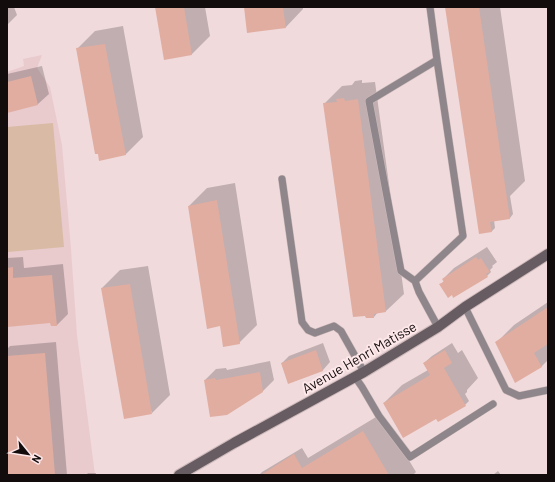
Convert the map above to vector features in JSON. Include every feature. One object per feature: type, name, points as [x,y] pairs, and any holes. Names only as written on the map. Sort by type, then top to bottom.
[{"type":"street","name":"Avenue Henri Matisse","points":[[179,475],[360,374],[438,327],[465,307],[548,254]]},
{"type":"lane","points":[[415,281],[463,236],[430,7]]},
{"type":"lane","points":[[437,60],[369,101],[402,270],[415,281],[419,292],[438,327]]},
{"type":"lane","points":[[282,179],[302,322],[308,330],[314,333],[334,326],[341,331],[360,374],[362,387],[379,416],[410,457],[493,404]]},
{"type":"lane","points":[[465,307],[506,390],[519,396],[548,390]]},
{"type":"shaded area","points":[[42,55],[37,68],[50,87],[62,145],[77,335],[95,475],[7,475],[7,72],[24,66],[23,59]]},
{"type":"shaded area","points":[[53,123],[64,247],[8,252],[7,127]]},
{"type":"building","points":[[155,7],[184,7],[192,55],[164,60]]},
{"type":"building","points":[[244,7],[283,7],[286,28],[247,33]]},
{"type":"building","points":[[445,7],[479,7],[510,219],[490,222],[492,232],[479,234]]},
{"type":"building","points":[[105,44],[126,155],[99,161],[98,154],[95,154],[76,48]]},
{"type":"building","points":[[31,76],[38,105],[7,113],[7,82]]},
{"type":"building","points":[[344,98],[345,101],[358,99],[386,312],[374,314],[374,318],[366,318],[365,316],[353,317],[323,103],[337,102],[336,99]]},
{"type":"building","points":[[217,200],[240,344],[223,347],[220,326],[207,329],[188,206]]},
{"type":"building","points":[[476,257],[478,260],[481,258],[490,272],[486,274],[488,277],[453,298],[452,295],[448,298],[439,284],[444,282],[442,279]]},
{"type":"building","points":[[13,267],[13,278],[52,275],[57,326],[51,326],[50,323],[7,327],[7,268]]},
{"type":"building","points":[[130,284],[152,414],[124,419],[101,288]]},
{"type":"building","points":[[548,307],[548,344],[534,353],[542,367],[515,383],[495,342]]},
{"type":"building","points":[[316,350],[323,371],[288,384],[281,363]]},
{"type":"building","points":[[445,350],[452,363],[444,368],[466,406],[438,422],[436,419],[403,438],[383,403],[430,375],[423,363]]},
{"type":"building","points":[[45,353],[55,475],[7,475],[7,356]]},
{"type":"building","points":[[260,372],[263,392],[227,415],[210,417],[204,380],[215,378],[216,380]]},
{"type":"building","points":[[363,431],[389,475],[261,475],[294,454],[302,468]]}]
